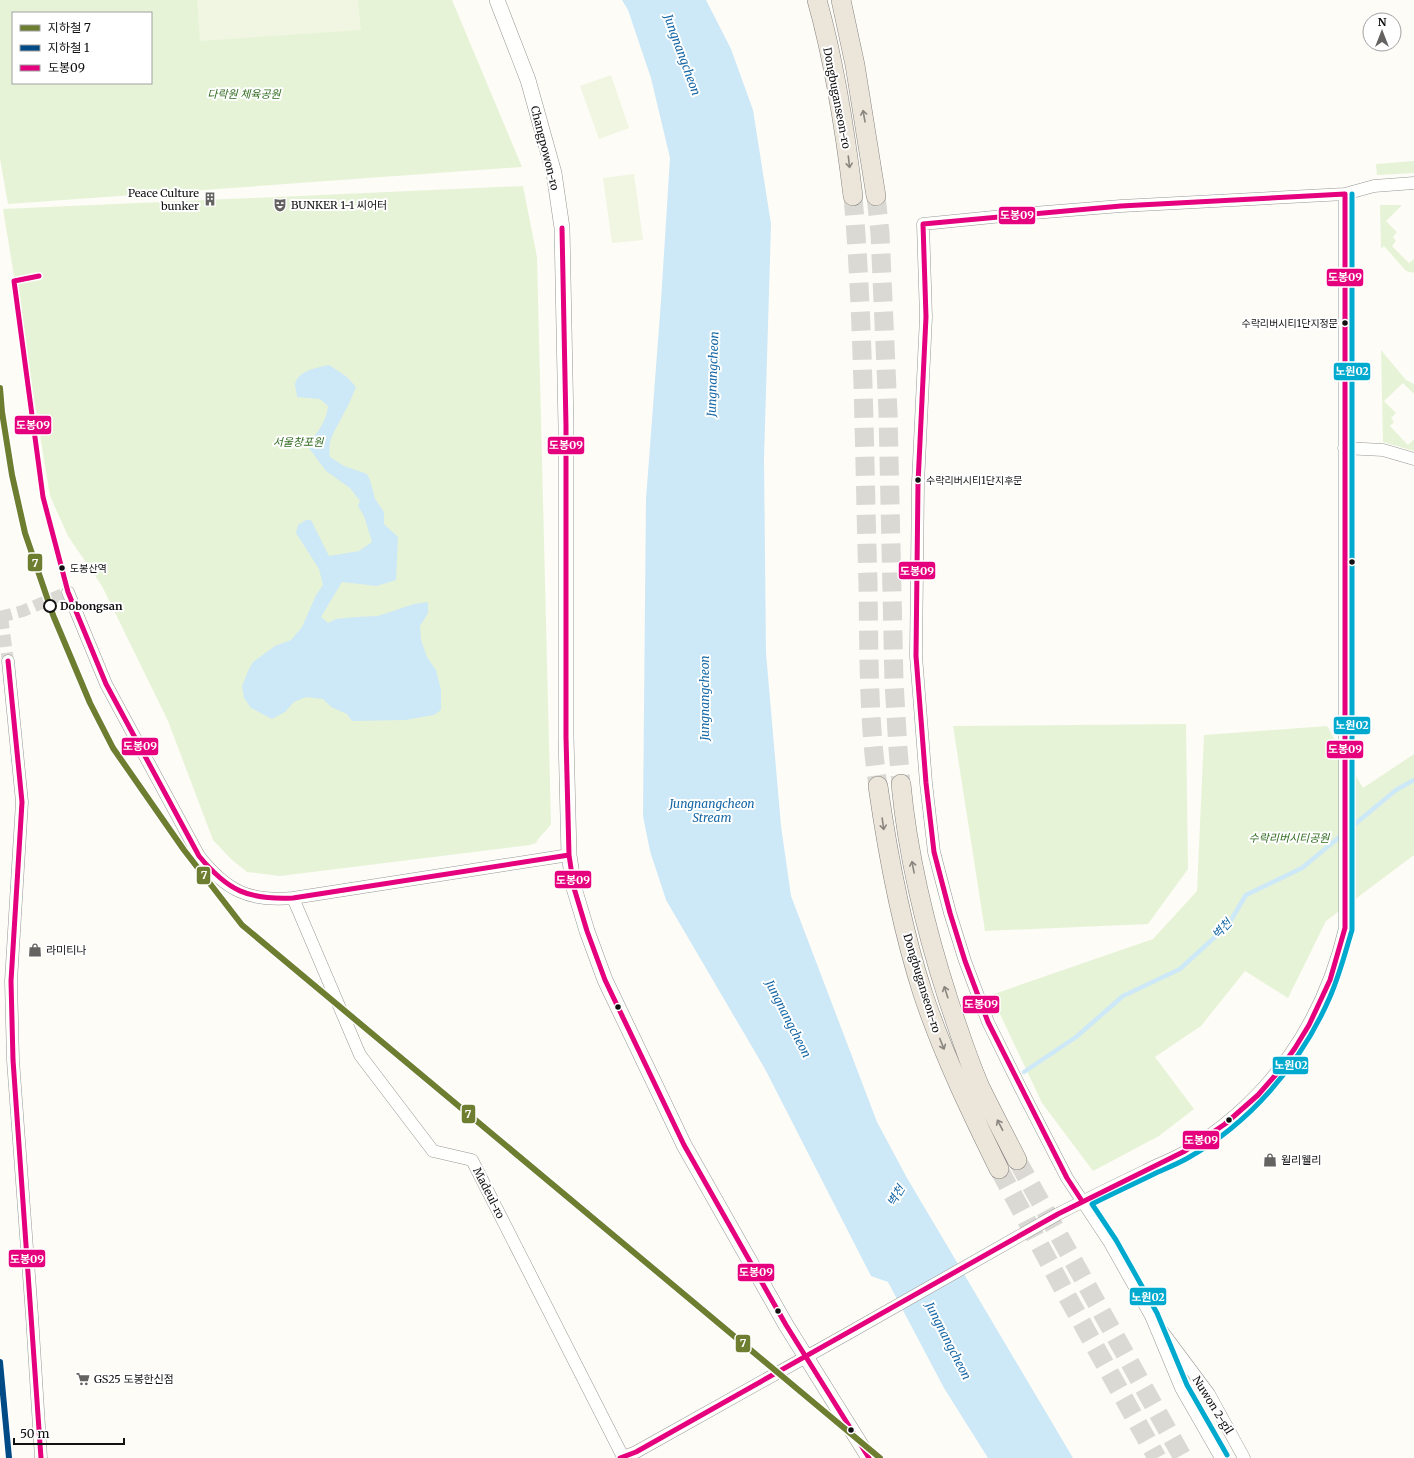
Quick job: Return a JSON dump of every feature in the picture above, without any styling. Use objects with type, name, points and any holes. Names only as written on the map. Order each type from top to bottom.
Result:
[{"type":"highway","name":"Dongbuganseon-ro","points":[[817,0],[835,79],[846,142],[853,196]]},
{"type":"highway","name":"Dongbuganseon-ro","points":[[841,0],[856,72],[876,196]]},
{"type":"highway","name":"Dongbuganseon-ro","points":[[902,784],[913,865],[926,926],[940,974],[960,1036],[980,1087],[1017,1160]]},
{"type":"highway","name":"Dongbuganseon-ro","points":[[878,786],[885,837],[897,895],[910,952],[923,994],[959,1087],[999,1169]]},
{"type":"street","name":"Changpowon-ro","points":[[497,0],[528,80],[554,173],[562,228],[566,426],[566,737],[569,855]]},
{"type":"street","points":[[623,1458],[637,1455],[1058,1214],[1185,1151],[1225,1124],[1258,1095],[1279,1071],[1295,1048],[1309,1025],[1330,980],[1345,928],[1345,194],[1374,186],[1414,183]]},
{"type":"street","name":"Nuwon 2-gil","points":[[1220,1458],[1181,1388],[1151,1316],[1110,1243],[1065,1174],[988,1022],[965,961],[934,852],[926,783],[916,656],[918,483],[926,317],[923,224],[1120,206],[1345,194]]},
{"type":"street","points":[[1344,448],[1383,450],[1414,458]]},
{"type":"street","points":[[68,592],[106,684],[199,856],[207,867],[231,888],[251,897],[274,900],[569,855],[574,888],[587,931],[605,980],[684,1145],[806,1357],[869,1458]]},
{"type":"street","points":[[8,661],[22,802],[11,981],[13,1060],[41,1458]]},
{"type":"street","name":"Madeul-ro","points":[[293,898],[360,1055],[433,1151],[472,1160],[623,1458]]},
{"type":"street","name":"Nuwon 2-gil","points":[[1151,1316],[1209,1394],[1244,1458]]},
{"type":"green space","name":"다락원 체육공원","points":[[0,0],[452,0],[522,167],[8,204],[0,159]]},
{"type":"green space","points":[[197,0],[358,0],[361,30],[200,41]]},
{"type":"green space","points":[[611,75],[629,128],[599,139],[580,86]]},
{"type":"green space","points":[[1414,161],[1414,173],[1377,175],[1376,164]]},
{"type":"green space","points":[[634,174],[643,240],[612,243],[603,178]]},
{"type":"green space","name":"서울창포원","points":[[523,186],[537,257],[551,824],[536,843],[530,845],[280,876],[247,872],[231,859],[213,840],[168,721],[102,586],[68,536],[50,496],[3,209]]},
{"type":"green space","points":[[1380,205],[1402,205],[1386,221],[1397,232],[1393,237],[1396,241],[1392,246],[1409,263],[1414,259],[1414,273],[1406,271],[1384,246],[1381,249]]},
{"type":"green space","points":[[1381,350],[1406,380],[1414,384],[1414,394],[1403,383],[1384,401],[1396,413],[1391,418],[1394,422],[1390,426],[1408,445],[1414,439],[1414,451],[1383,442]]},
{"type":"green space","points":[[1186,724],[1188,869],[1148,924],[985,931],[953,726]]},
{"type":"green space","name":"수락리버시티공원","points":[[1327,726],[1363,788],[1414,754],[1414,855],[1326,921],[1288,998],[1245,971],[1201,1026],[1155,1057],[1194,1109],[1159,1136],[1093,1171],[1042,1103],[991,995],[1153,939],[1197,891],[1204,735]]},
{"type":"water","name":"Jungnangcheon Stream","points":[[622,0],[706,0],[731,49],[753,110],[771,224],[764,459],[766,653],[781,826],[791,896],[877,1122],[907,1178],[1073,1458],[988,1458],[944,1388],[888,1282],[871,1276],[765,1069],[666,900],[650,851],[643,816],[646,499],[670,158],[651,78],[628,10]]},
{"type":"water","points":[[329,365],[347,377],[356,387],[331,439],[329,450],[330,457],[344,466],[367,474],[375,499],[384,512],[384,524],[398,537],[396,580],[377,586],[342,582],[321,617],[328,623],[336,619],[378,616],[414,604],[428,602],[428,613],[420,626],[421,640],[427,657],[436,670],[441,690],[441,710],[434,715],[405,720],[352,721],[347,714],[331,707],[323,699],[306,697],[294,702],[285,712],[272,719],[251,708],[244,698],[242,686],[253,662],[275,646],[291,640],[302,627],[316,595],[323,585],[319,569],[296,533],[298,525],[306,520],[311,520],[329,556],[359,551],[372,542],[364,516],[358,506],[360,501],[350,488],[326,471],[309,448],[311,442],[323,424],[328,406],[320,399],[297,397],[295,384],[300,376],[309,370]]},
{"type":"waterway","name":"벽천","points":[[1024,1072],[1076,1037],[1123,996],[1180,969],[1228,925],[1246,895],[1302,868],[1396,790],[1414,780]]},
{"type":"tunnel","points":[[853,196],[862,341],[872,735],[878,786]]},
{"type":"tunnel","points":[[876,196],[880,233],[888,413],[894,682],[901,784]]},
{"type":"tunnel","points":[[0,617],[23,611],[68,592]]},
{"type":"tunnel","points":[[2,617],[8,661]]},
{"type":"tunnel","points":[[1017,1160],[1183,1458]]},
{"type":"tunnel","points":[[999,1169],[1067,1296],[1157,1458]]},
{"type":"metro line","name":"7","points":[[0,388],[2,412],[12,475],[25,533],[53,615],[90,703],[113,748],[184,850],[242,925],[880,1458]]},
{"type":"metro line","name":"1","points":[[0,1362],[9,1458]]},
{"type":"transit line","name":"도봉09","points":[[620,1458],[636,1452],[1058,1214],[1185,1151],[1225,1124],[1258,1095],[1279,1071],[1309,1025],[1330,980],[1345,928],[1345,194],[1121,206],[923,224],[926,317],[918,483],[916,656],[926,783],[934,852],[950,913],[965,961],[988,1022],[1067,1178],[1082,1201]]},
{"type":"transit line","name":"노원02","points":[[1227,1455],[1187,1385],[1157,1313],[1116,1240],[1092,1204],[1183,1161],[1209,1145],[1231,1129],[1270,1091],[1288,1069],[1317,1023],[1336,982],[1352,930],[1352,194]]},
{"type":"transit line","name":"도봉09","points":[[562,228],[566,426],[566,737],[569,855],[574,888],[587,931],[605,980],[684,1145],[786,1325],[869,1458]]},
{"type":"transit line","name":"도봉09","points":[[39,276],[14,281],[43,497],[68,592],[106,684],[199,856],[220,878],[240,891],[263,897],[293,898],[569,855]]},
{"type":"transit line","name":"도봉09","points":[[8,661],[22,802],[11,981],[13,1060],[41,1458]]},
{"type":"place","name":"Peace Culture bunker","points":[[210,199]]},
{"type":"place","name":"BUNKER 1-1 씨어터","points":[[280,205]]},
{"type":"place","name":"수락리버시티1단지정문","points":[[1345,323]]},
{"type":"place","name":"수락리버시티1단지후문","points":[[918,480]]},
{"type":"place","name":"도봉산역","points":[[62,568]]},
{"type":"place","name":"Dobongsan","points":[[50,606]]},
{"type":"place","name":"라미티나","points":[[35,950]]},
{"type":"place","name":"윌리웰리","points":[[1270,1160]]},
{"type":"place","name":"GS25 도봉한신점","points":[[83,1379]]},
{"type":"water label","name":"Jungnangcheon","points":[[682,55]]},
{"type":"water label","name":"Jungnangcheon","points":[[713,374]]},
{"type":"water label","name":"Jungnangcheon","points":[[705,698]]},
{"type":"water label","name":"Jungnangcheon","points":[[788,1019]]},
{"type":"water label","name":"Jungnangcheon","points":[[948,1341]]}]
